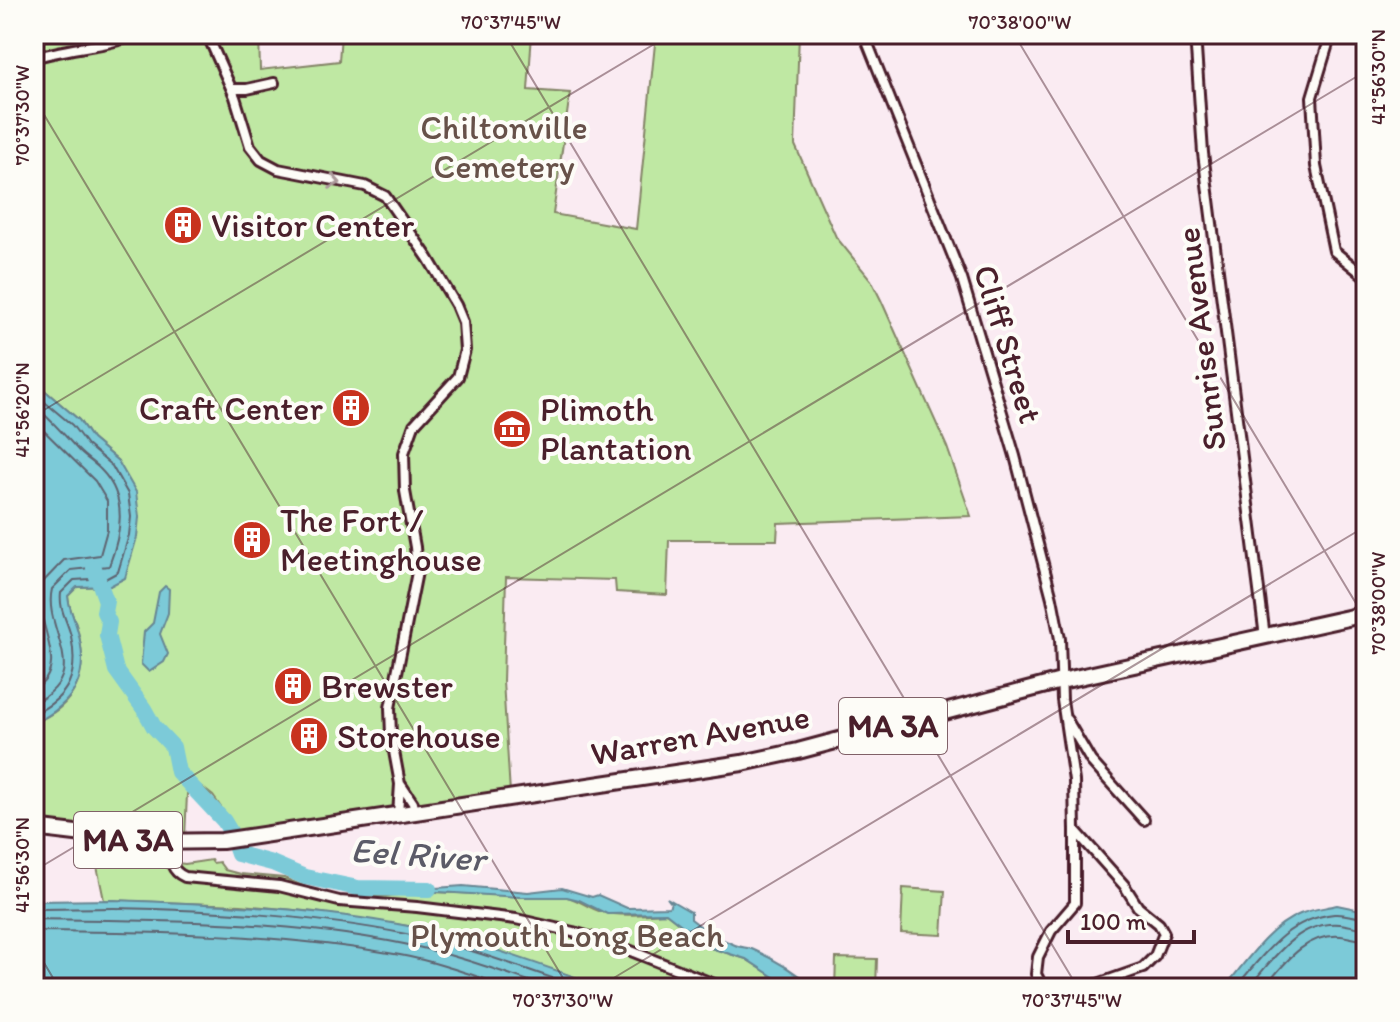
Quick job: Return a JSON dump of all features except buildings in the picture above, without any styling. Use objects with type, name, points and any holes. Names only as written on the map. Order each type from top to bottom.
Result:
[{"type":"main road","name":"Warren Avenue","points":[[34,828],[171,843],[222,841],[773,757],[1061,681],[1366,614]]},
{"type":"street","points":[[34,58],[97,39],[118,42],[137,34]]},
{"type":"street","points":[[207,34],[232,89],[252,150],[261,160],[278,169],[365,186],[379,192],[410,231],[456,305],[463,322],[465,350],[458,377],[414,425],[404,453],[405,491],[417,572],[390,708],[391,735],[400,784],[399,816]]},
{"type":"street","name":"Cliff Street","points":[[864,34],[968,297],[1010,437],[1060,639],[1061,681],[1074,781],[1075,903],[1051,931],[1038,957],[1036,974],[1043,988]]},
{"type":"street","name":"Sunrise Avenue","points":[[1195,34],[1203,153],[1265,637]]},
{"type":"street","points":[[1331,34],[1312,97],[1316,166],[1334,251],[1366,277]]},
{"type":"street","points":[[232,89],[274,83]]},
{"type":"street","points":[[1065,716],[1091,761],[1144,820]]},
{"type":"street","points":[[400,784],[413,803],[415,813]]},
{"type":"street","points":[[1075,830],[1124,885],[1138,907],[1159,924],[1164,933],[1155,956],[1147,964],[1126,975],[1086,988]]},
{"type":"street","points":[[171,843],[171,865],[176,873],[185,877],[279,886],[339,901],[516,919],[616,945],[724,988]]},
{"type":"green space","name":"Plimoth Plantation","points":[[74,34],[259,34],[260,70],[339,61],[341,34],[532,34],[528,90],[570,93],[553,214],[636,229],[656,34],[799,34],[795,145],[836,237],[871,280],[881,300],[947,447],[971,516],[778,523],[777,540],[669,540],[667,595],[616,592],[615,580],[506,577],[503,681],[510,793],[239,833],[213,796],[194,781],[187,794],[185,838],[34,823],[34,722],[60,708],[76,687],[80,675],[81,647],[68,596],[77,587],[110,586],[118,461],[92,439],[79,420],[34,384],[34,44]]},
{"type":"green space","name":"Plymouth Long Beach","points":[[94,852],[185,864],[211,860],[213,863],[219,862],[225,870],[284,878],[313,890],[354,899],[431,892],[567,897],[610,914],[666,913],[711,948],[746,959],[791,988],[607,988],[460,939],[408,926],[241,905],[104,900]]},
{"type":"green space","points":[[903,888],[945,891],[942,935],[901,933]]},
{"type":"green space","points":[[836,958],[877,959],[876,988],[835,988]]},
{"type":"water","points":[[34,384],[79,420],[92,439],[118,461],[136,492],[139,517],[137,537],[125,578],[110,586],[77,587],[68,596],[81,648],[80,675],[76,686],[60,707],[35,723]]},
{"type":"water","points":[[165,586],[169,589],[168,613],[160,634],[168,654],[164,662],[149,672],[141,664],[144,632],[153,623],[159,592]]},
{"type":"water","points":[[463,886],[528,892],[562,888],[592,897],[598,895],[627,908],[669,907],[671,903],[667,898],[691,912],[691,919],[707,930],[729,943],[770,958],[814,988],[789,987],[746,959],[711,948],[666,913],[607,914],[567,897],[407,890]]},
{"type":"water","points":[[115,900],[299,910],[408,926],[483,946],[607,988],[34,988],[34,901]]},
{"type":"water","points":[[1337,905],[1366,911],[1366,988],[1224,988],[1278,927],[1300,914]]},
{"type":"waterway","name":"Eel River","points":[[94,568],[106,601],[107,635],[116,670],[154,727],[173,747],[178,772],[224,821],[238,854],[272,863],[305,877],[358,888],[429,889]]},
{"type":"place","name":"Visitor Center","points":[[183,225]]},
{"type":"place","name":"Craft Center","points":[[351,408]]},
{"type":"place","name":"Plimoth Plantation","points":[[512,429]]},
{"type":"place","name":"The Fort / Meetinghouse","points":[[252,540]]},
{"type":"place","name":"Brewster","points":[[293,686]]},
{"type":"place","name":"Storehouse","points":[[309,736]]},
{"type":"park label","name":"Chiltonville Cemetery","points":[[504,146]]}]
